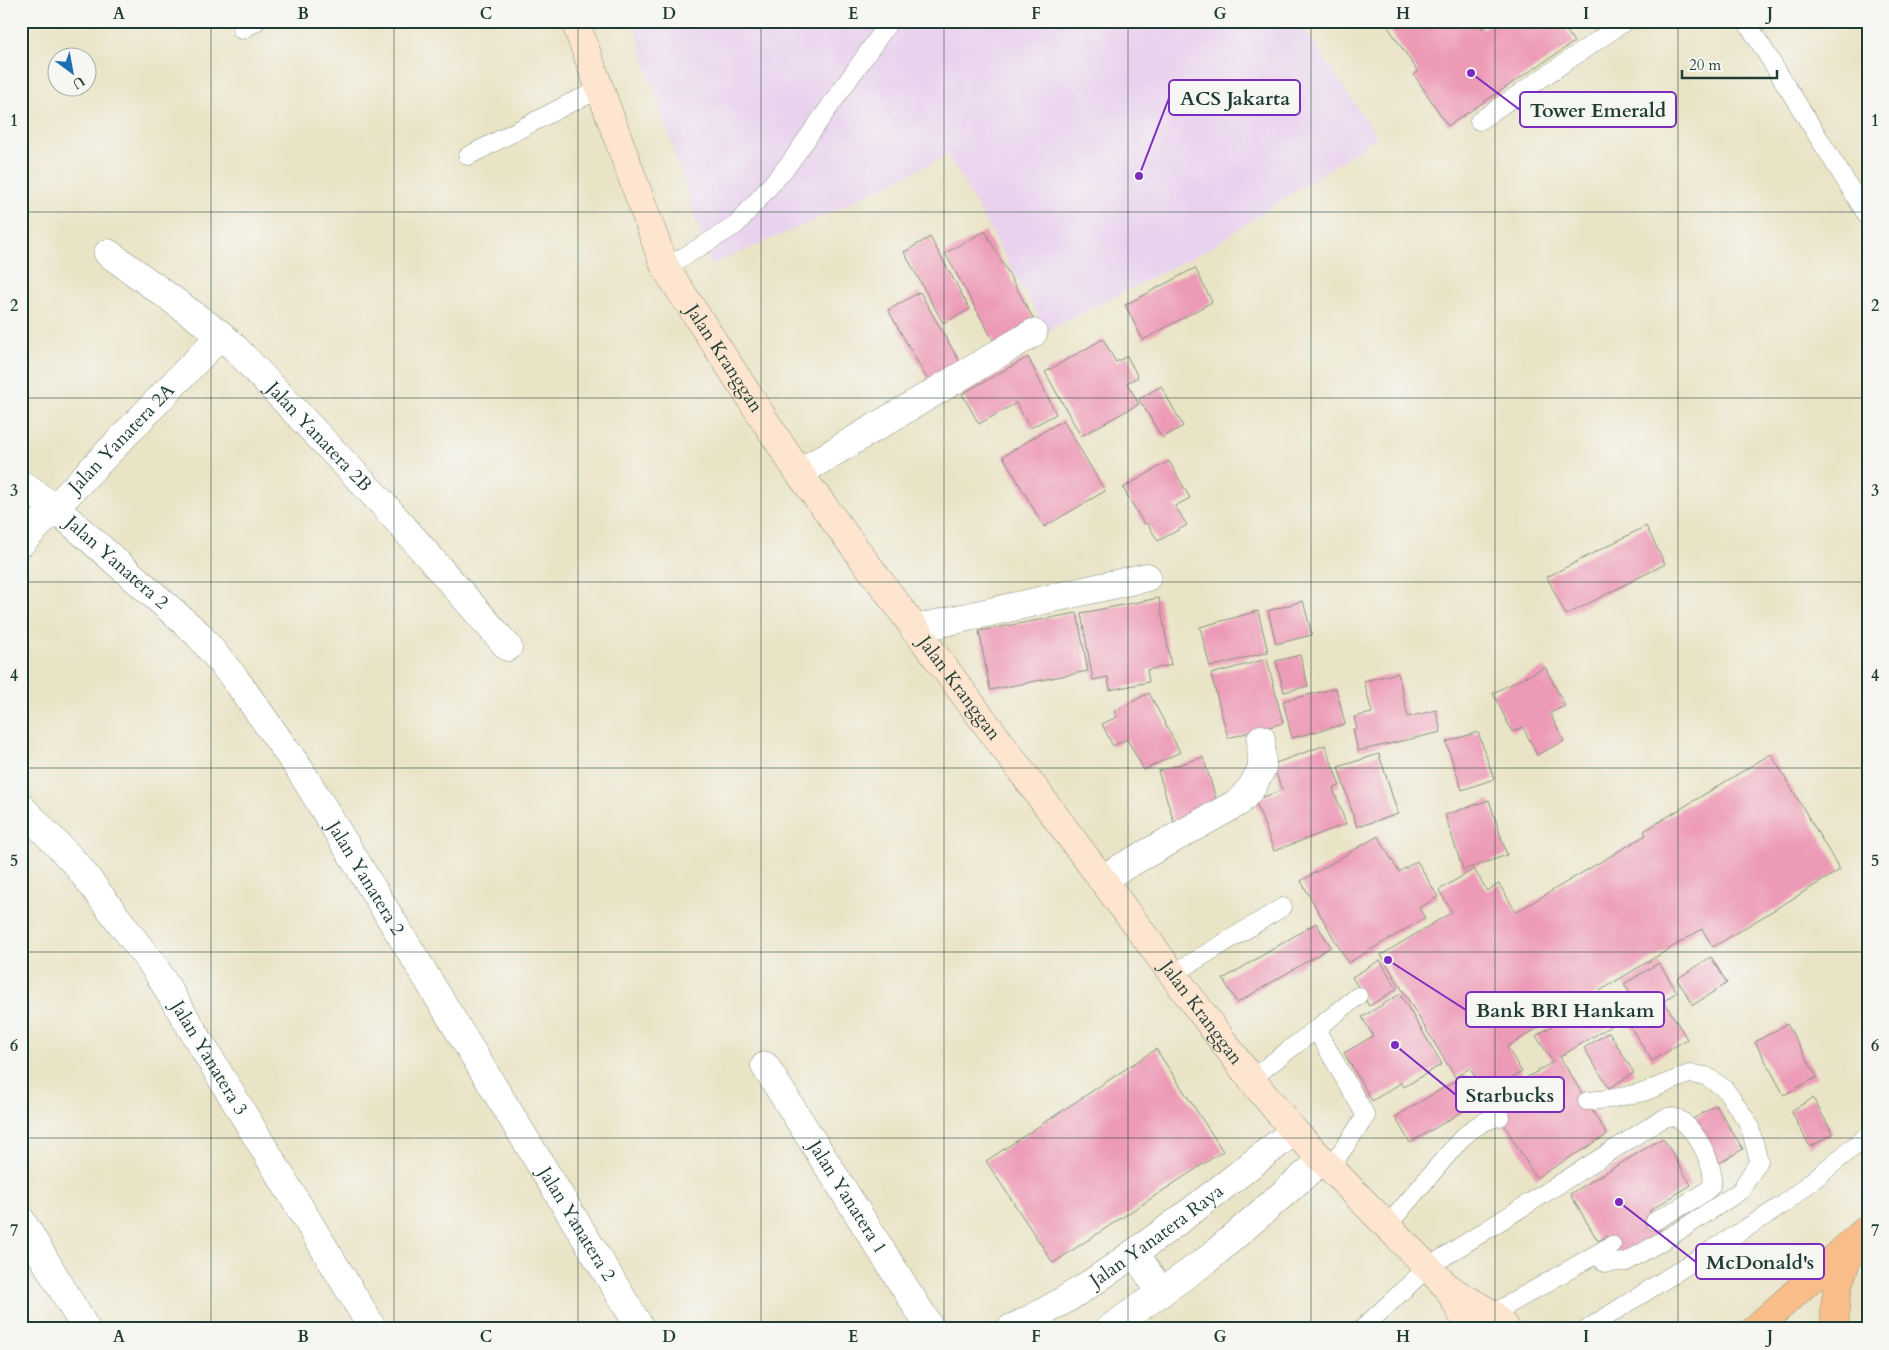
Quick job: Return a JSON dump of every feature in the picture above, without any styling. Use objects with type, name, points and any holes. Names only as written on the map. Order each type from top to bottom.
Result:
[{"type":"highway","points":[[1755,1329],[1868,1228]]},
{"type":"highway","points":[[1836,1329],[1835,1303],[1845,1262],[1868,1228]]},
{"type":"main road","name":"Jalan Kranggan","points":[[576,21],[665,267],[799,473],[1173,974],[1252,1079],[1294,1131],[1448,1288],[1491,1324]]},
{"type":"main road","name":"Jalan Kranggan","points":[[1448,1288],[1470,1329]]},
{"type":"street","name":"Jalan Yanatera 2B","points":[[108,253],[221,335],[235,348],[383,504],[508,647]]},
{"type":"street","points":[[799,473],[1033,333]]},
{"type":"street","name":"Jalan Yanatera 2A","points":[[21,543],[221,335]]},
{"type":"street","name":"Jalan Yanatera 2","points":[[21,484],[55,508],[198,634],[236,680],[300,770],[641,1329]]},
{"type":"street","points":[[914,629],[1147,577]]},
{"type":"street","points":[[1101,878],[1239,802],[1252,787],[1262,768],[1262,739]]},
{"type":"street","name":"Jalan Yanatera 3","points":[[21,807],[77,865],[155,968],[372,1329]]},
{"type":"street","name":"Jalan Yanatera 1","points":[[765,1066],[931,1329]]},
{"type":"street","name":"Jalan Yanatera Raya","points":[[1010,1329],[1035,1318],[1080,1291],[1135,1253],[1173,1226],[1294,1131]]},
{"type":"street","points":[[1109,1329],[1207,1260],[1326,1164]]},
{"type":"street","points":[[21,1220],[86,1329]]},
{"type":"street","points":[[1135,1253],[1161,1293]]},
{"type":"lane","points":[[665,267],[736,225],[789,164],[890,21]]},
{"type":"lane","points":[[1479,121],[1605,27],[1626,21]]},
{"type":"lane","points":[[1746,21],[1868,217]]},
{"type":"lane","points":[[468,156],[568,104],[600,90]]},
{"type":"lane","points":[[1173,974],[1284,907]]},
{"type":"lane","points":[[1252,1079],[1358,996]]},
{"type":"lane","points":[[1316,1029],[1366,1116],[1326,1164]]},
{"type":"lane","points":[[1587,1101],[1644,1092],[1689,1074],[1706,1076],[1725,1089],[1749,1124],[1759,1161],[1740,1191],[1684,1228],[1626,1262],[1604,1263],[1596,1254]]},
{"type":"lane","points":[[1387,1226],[1471,1129],[1493,1118],[1500,1117]]},
{"type":"lane","points":[[1362,1329],[1428,1267],[1663,1118],[1672,1117],[1681,1120],[1689,1126],[1712,1167],[1712,1176],[1710,1186],[1702,1194],[1655,1221]]},
{"type":"lane","points":[[1587,1329],[1784,1204],[1868,1135]]},
{"type":"lane","points":[[1491,1324],[1612,1245]]},
{"type":"shaded area","points":[[634,21],[1299,21],[1377,137],[1210,248],[1047,331],[948,155],[811,222],[711,265],[638,39]]},
{"type":"building","points":[[1384,21],[1477,21],[1482,29],[1494,21],[1560,21],[1574,42],[1448,126],[1414,75],[1418,72]]},
{"type":"building","points":[[985,231],[1038,327],[998,349],[945,253]]},
{"type":"building","points":[[930,237],[970,309],[943,323],[904,252]]},
{"type":"building","points":[[1195,268],[1212,302],[1143,340],[1125,305]]},
{"type":"building","points":[[920,292],[962,366],[930,384],[888,310]]},
{"type":"building","points":[[1103,339],[1116,362],[1127,356],[1138,377],[1127,383],[1139,404],[1081,436],[1045,372]]},
{"type":"building","points":[[1028,357],[1056,414],[1030,428],[1016,403],[979,424],[962,394]]},
{"type":"building","points":[[1161,386],[1183,426],[1162,438],[1139,399]]},
{"type":"building","points":[[1063,420],[1105,491],[1044,527],[1003,456]]},
{"type":"building","points":[[1169,461],[1190,498],[1175,506],[1187,525],[1158,541],[1147,523],[1144,524],[1123,488]]},
{"type":"building","points":[[1646,526],[1665,564],[1566,615],[1547,577]]},
{"type":"building","points":[[1159,598],[1171,665],[1147,670],[1149,682],[1110,690],[1108,677],[1093,680],[1081,613]]},
{"type":"building","points":[[1303,601],[1312,635],[1276,644],[1268,611]]},
{"type":"building","points":[[1258,611],[1268,652],[1210,667],[1200,627]]},
{"type":"building","points":[[1077,613],[1088,671],[990,690],[979,631]]},
{"type":"building","points":[[1300,655],[1308,686],[1284,692],[1276,661]]},
{"type":"building","points":[[1267,659],[1283,723],[1228,738],[1211,674]]},
{"type":"building","points":[[1545,667],[1565,706],[1550,713],[1564,741],[1537,755],[1523,727],[1512,732],[1493,693]]},
{"type":"building","points":[[1398,673],[1408,717],[1436,710],[1441,732],[1358,751],[1353,729],[1357,729],[1354,717],[1372,713],[1364,681]]},
{"type":"building","points":[[1336,688],[1345,724],[1292,738],[1283,701]]},
{"type":"building","points":[[1149,693],[1180,752],[1144,770],[1127,739],[1113,746],[1102,724],[1117,717],[1114,711]]},
{"type":"building","points":[[1478,732],[1494,779],[1462,790],[1446,742]]},
{"type":"building","points":[[1325,745],[1340,786],[1333,788],[1346,824],[1274,851],[1255,800],[1282,790],[1273,764]]},
{"type":"building","points":[[1379,754],[1398,814],[1357,827],[1338,767]]},
{"type":"building","points":[[1771,754],[1840,870],[1713,947],[1702,929],[1507,1047],[1522,1072],[1485,1094],[1470,1068],[1455,1077],[1381,955],[1452,912],[1439,890],[1474,869],[1487,891],[1499,884],[1516,912],[1646,835],[1644,831]]},
{"type":"building","points":[[1203,757],[1219,808],[1174,822],[1158,771]]},
{"type":"building","points":[[1489,800],[1507,855],[1463,870],[1445,815]]},
{"type":"building","points":[[1378,836],[1399,872],[1417,861],[1438,897],[1419,908],[1425,918],[1348,963],[1301,881]]},
{"type":"building","points":[[1316,923],[1331,947],[1237,1003],[1223,979]]},
{"type":"building","points":[[1711,957],[1727,983],[1693,1005],[1677,979]]},
{"type":"building","points":[[1380,960],[1397,989],[1369,1006],[1352,977]]},
{"type":"building","points":[[1659,963],[1677,992],[1664,1001],[1687,1039],[1652,1061],[1623,1015],[1638,1005],[1624,984]]},
{"type":"building","points":[[1400,994],[1442,1064],[1404,1087],[1401,1083],[1372,1101],[1344,1053],[1373,1036],[1362,1017]]},
{"type":"building","points":[[1600,996],[1617,1022],[1560,1057],[1607,1135],[1536,1178],[1489,1100],[1553,1062],[1536,1036]]},
{"type":"building","points":[[1787,1024],[1817,1077],[1784,1095],[1755,1042]]},
{"type":"building","points":[[1609,1032],[1634,1073],[1609,1088],[1584,1048]]},
{"type":"building","points":[[1156,1049],[1223,1151],[1053,1263],[986,1161]]},
{"type":"building","points":[[1465,1075],[1480,1101],[1410,1143],[1395,1117]]},
{"type":"building","points":[[1813,1098],[1833,1134],[1810,1147],[1791,1111]]},
{"type":"building","points":[[1716,1105],[1743,1149],[1716,1165],[1690,1121]]},
{"type":"building","points":[[1663,1138],[1691,1185],[1649,1211],[1661,1232],[1620,1257],[1607,1236],[1598,1241],[1570,1194]]},
{"type":"place","name":"Tower Emerald","points":[[1471,73]]},
{"type":"place","name":"ACS Jakarta","points":[[1139,176]]},
{"type":"place","name":"Bank BRI Hankam","points":[[1388,960]]},
{"type":"place","name":"Starbucks","points":[[1395,1045]]},
{"type":"place","name":"McDonald's","points":[[1619,1202]]}]
